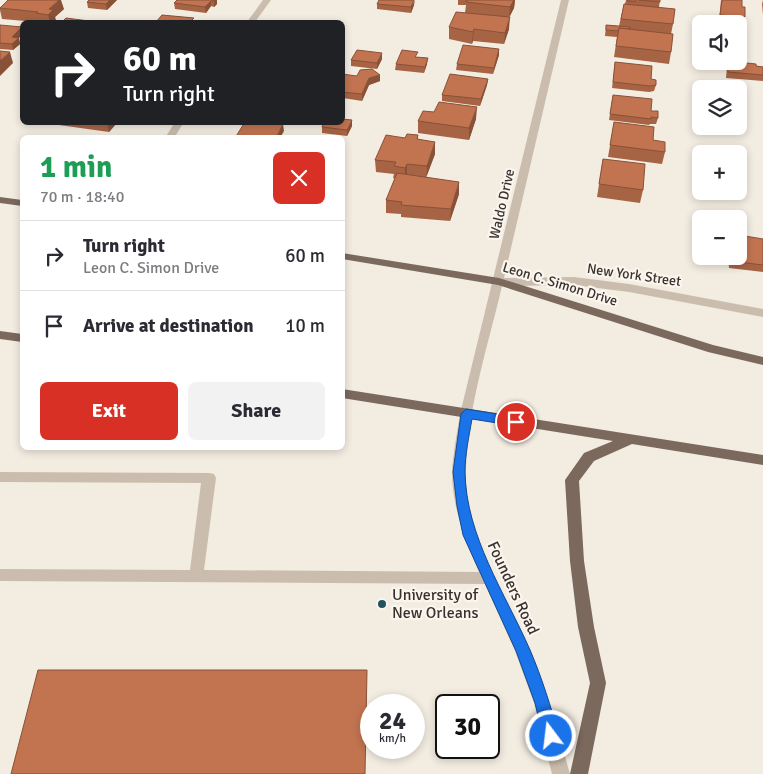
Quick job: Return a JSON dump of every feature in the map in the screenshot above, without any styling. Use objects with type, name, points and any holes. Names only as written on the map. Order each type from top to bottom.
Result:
[{"type":"main road","points":[[0,200],[20,203]]},
{"type":"main road","name":"Leon C. Simon Drive","points":[[345,256],[499,282],[763,362]]},
{"type":"main road","points":[[0,334],[20,338]]},
{"type":"main road","points":[[345,394],[763,460]]},
{"type":"main road","points":[[579,774],[598,683],[586,627],[577,561],[572,480],[589,457],[630,439]]},
{"type":"street","points":[[252,20],[267,0]]},
{"type":"street","name":"Waldo Drive","points":[[466,414],[565,0]]},
{"type":"street","name":"New York Street","points":[[499,282],[574,281],[638,289],[763,313]]},
{"type":"street","name":"Founders Road","points":[[466,414],[459,472],[470,535],[523,651],[542,703],[561,774]]},
{"type":"street","points":[[0,478],[209,478],[196,577]]},
{"type":"street","points":[[0,575],[488,578]]},
{"type":"building","points":[[8,0],[59,0],[49,9],[53,10],[48,15],[36,13],[38,12],[0,8]]},
{"type":"building","points":[[89,0],[110,0],[106,4],[87,2]]},
{"type":"building","points":[[177,0],[215,0],[205,7],[174,3]]},
{"type":"building","points":[[379,0],[414,0],[411,7],[377,4]]},
{"type":"building","points":[[467,0],[514,0],[510,7],[466,2]]},
{"type":"building","points":[[639,0],[660,0],[660,2]]},
{"type":"building","points":[[722,0],[742,0],[742,7],[745,7],[745,15],[720,15]]},
{"type":"building","points":[[624,4],[675,9],[673,24],[621,19]]},
{"type":"building","points":[[456,12],[510,17],[505,33],[474,29],[473,32],[449,27]]},
{"type":"building","points":[[162,15],[194,18],[192,20],[158,20]]},
{"type":"building","points":[[66,18],[81,20],[64,20]]},
{"type":"building","points":[[0,25],[20,27],[12,37],[19,38],[12,44],[0,43]]},
{"type":"building","points":[[606,25],[630,27],[630,29],[606,30]]},
{"type":"building","points":[[619,28],[673,34],[671,52],[616,46]]},
{"type":"building","points":[[463,45],[499,49],[494,68],[457,64]]},
{"type":"building","points":[[357,50],[382,53],[377,63],[351,60]]},
{"type":"building","points":[[402,50],[418,52],[415,57],[428,58],[425,67],[396,64]]},
{"type":"building","points":[[0,51],[10,52],[0,61]]},
{"type":"building","points":[[615,62],[652,66],[651,79],[656,80],[656,85],[613,82]]},
{"type":"building","points":[[747,63],[763,67],[763,75],[728,72],[728,70],[747,70]]},
{"type":"building","points":[[372,69],[380,75],[369,78],[362,94],[345,92],[345,74],[357,76],[360,70]]},
{"type":"building","points":[[450,74],[488,79],[481,99],[442,95]]},
{"type":"building","points":[[613,95],[652,99],[651,111],[658,111],[658,118],[651,117],[651,119],[610,114]]},
{"type":"building","points":[[439,102],[477,107],[469,128],[418,121],[423,111],[434,112]]},
{"type":"building","points":[[345,119],[352,120],[347,130],[322,127],[323,125],[345,125]]},
{"type":"building","points":[[614,122],[654,127],[653,140],[665,142],[665,152],[610,145]]},
{"type":"building","points":[[243,125],[282,125],[278,135],[237,135]]},
{"type":"building","points":[[407,134],[418,135],[417,139],[435,142],[427,166],[407,164],[405,168],[394,166],[396,162],[375,160],[386,135],[405,138]]},
{"type":"building","points":[[603,159],[645,164],[643,190],[599,184]]},
{"type":"building","points":[[397,173],[459,182],[451,209],[401,205],[402,202],[386,200]]},
{"type":"building","points":[[747,236],[763,239],[763,265],[747,263]]},
{"type":"building","points":[[38,670],[367,670],[367,694],[360,694],[360,759],[365,759],[365,774],[11,774]]},
{"type":"place","name":"University of New Orleans","points":[[382,604]]},
{"type":"route","points":[[516,422],[466,414],[459,472],[463,506],[470,535],[523,651],[542,703],[551,736]]}]
